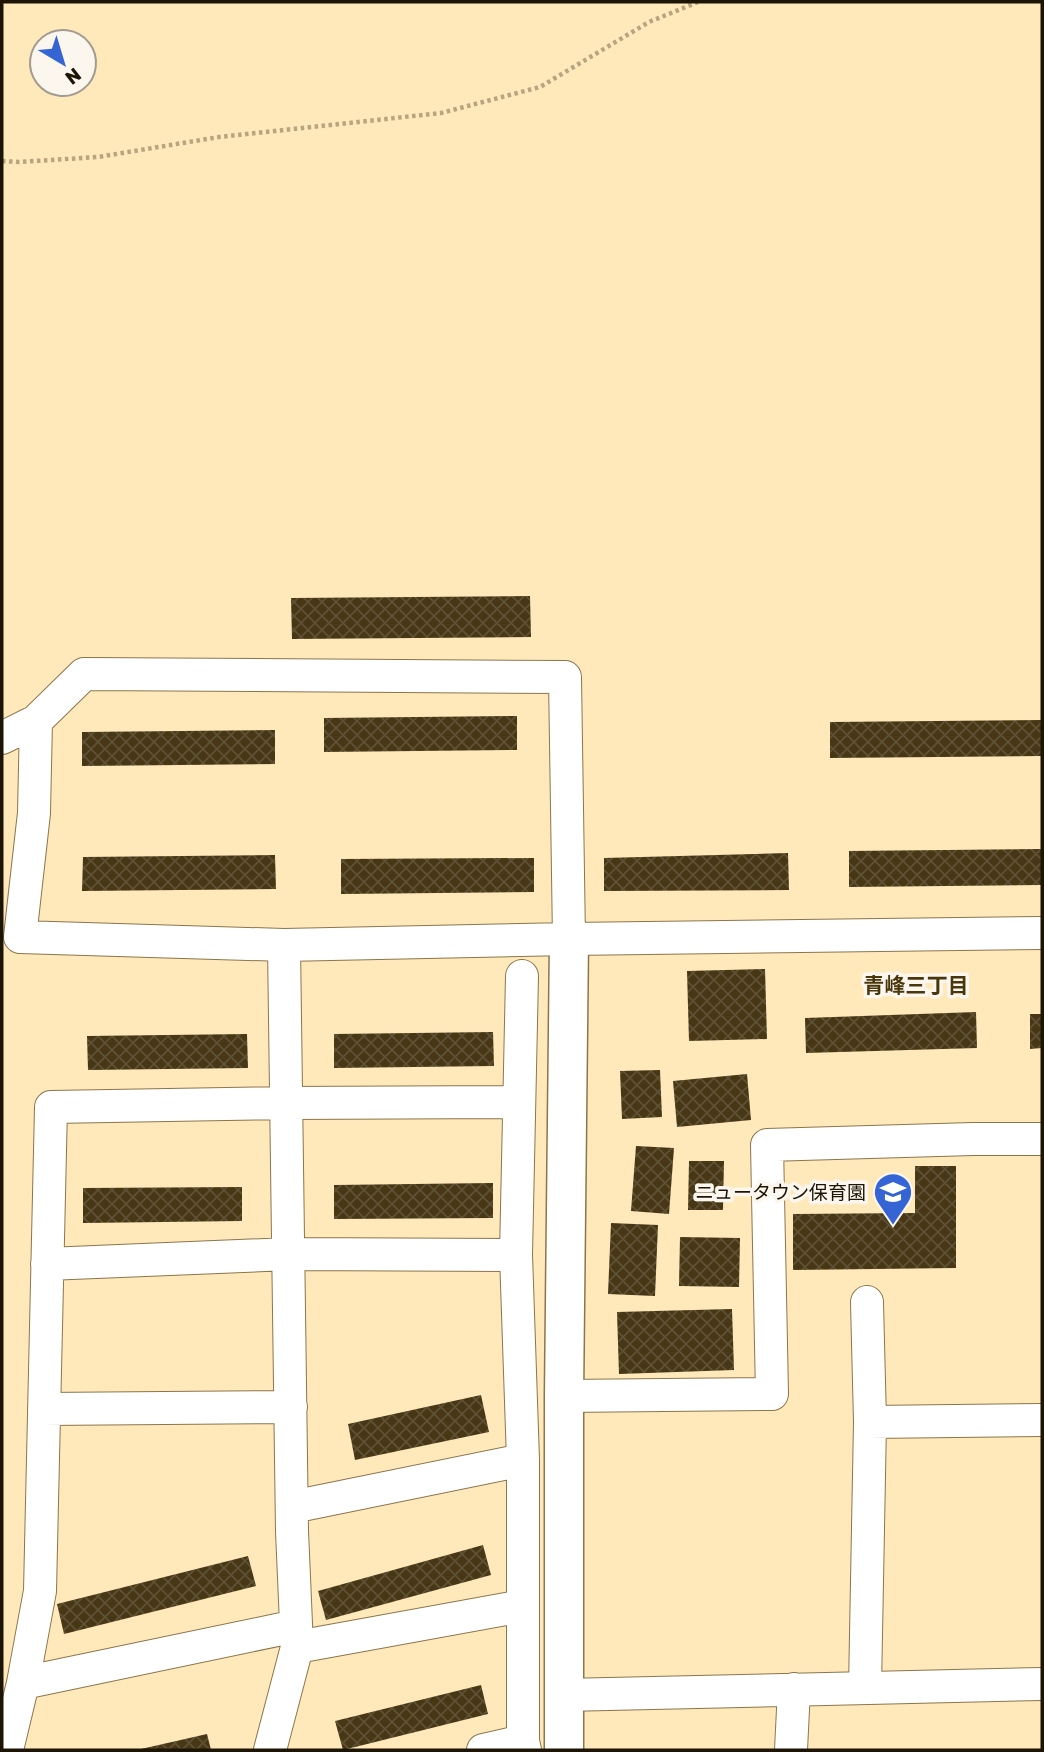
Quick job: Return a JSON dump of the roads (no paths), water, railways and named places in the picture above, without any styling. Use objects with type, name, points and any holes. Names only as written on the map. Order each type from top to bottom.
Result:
[{"type":"street","points":[[2,738],[36,721],[84,674],[565,677],[569,939],[564,1396],[564,1750]]},
{"type":"street","points":[[36,721],[34,813],[20,937],[284,945],[1042,933]]},
{"type":"street","points":[[270,1750],[296,1637],[284,945]]},
{"type":"street","points":[[483,1750],[524,1746],[523,1460],[516,1255],[522,975]]},
{"type":"street","points":[[7,1750],[40,1591],[51,1107],[519,1102]]},
{"type":"street","points":[[564,1396],[772,1394],[767,1145],[1042,1139]]},
{"type":"street","points":[[47,1264],[289,1254],[516,1255]]},
{"type":"street","points":[[864,1688],[870,1422],[867,1302]]},
{"type":"street","points":[[44,1409],[291,1408]]},
{"type":"street","points":[[870,1422],[1042,1420]]},
{"type":"street","points":[[292,1507],[523,1460]]},
{"type":"street","points":[[23,1683],[296,1637],[522,1606]]},
{"type":"street","points":[[564,1695],[1042,1684]]},
{"type":"street","points":[[792,1750],[794,1689]]},
{"type":"place","name":"ニュータウン保育園","points":[[893,1226]]},
{"type":"district","name":"青峰三丁目","points":[[916,986]]}]
